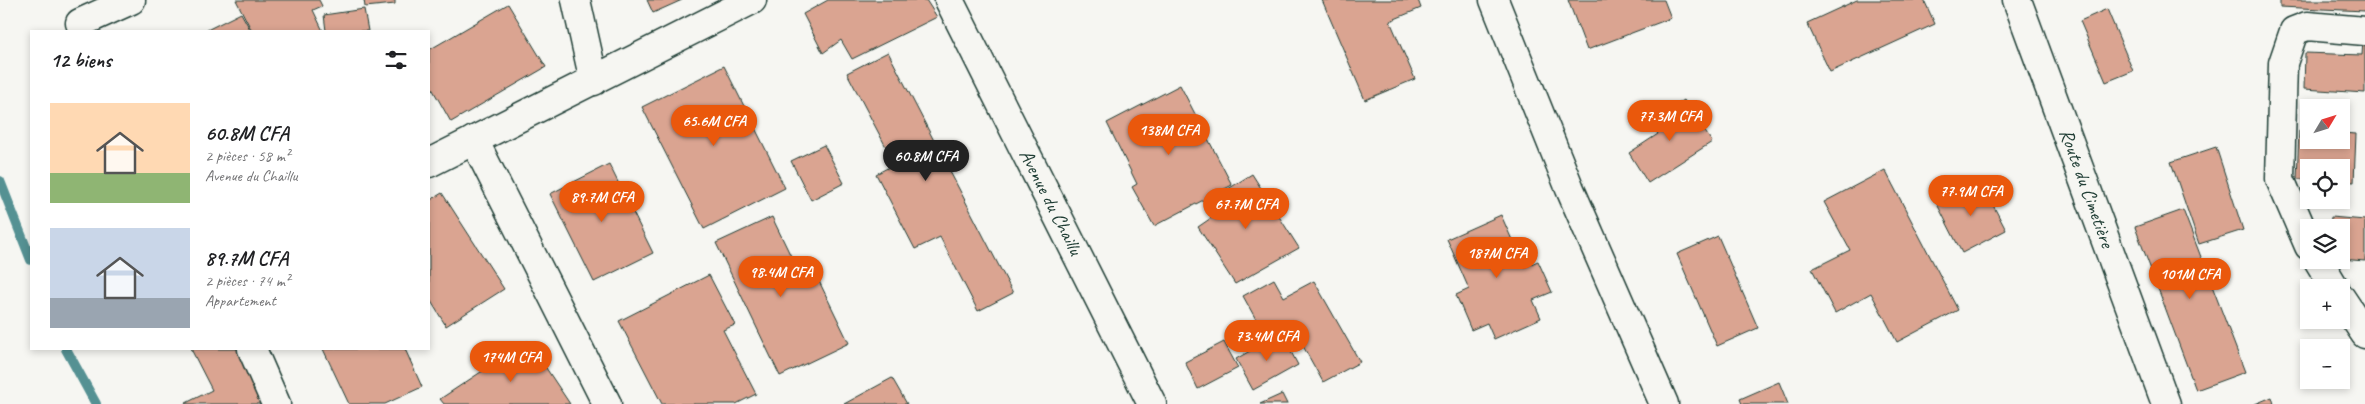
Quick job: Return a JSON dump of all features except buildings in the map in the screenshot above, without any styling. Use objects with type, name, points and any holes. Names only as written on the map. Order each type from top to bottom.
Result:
[{"type":"street","points":[[80,23],[131,0]]},
{"type":"street","points":[[576,0],[594,81]]},
{"type":"street","points":[[430,162],[752,0]]},
{"type":"street","name":"Avenue du Chaillu","points":[[949,0],[1152,404]]},
{"type":"street","points":[[1494,0],[1570,189],[1664,404]]},
{"type":"street","name":"Route du Cimetière","points":[[2017,0],[2166,404]]},
{"type":"street","points":[[2300,225],[2280,179],[2283,63],[2294,31],[2307,26],[2365,32]]},
{"type":"street","points":[[474,140],[607,404]]},
{"type":"street","points":[[2325,269],[2333,279]]},
{"type":"street","points":[[2350,303],[2365,334]]},
{"type":"street","points":[[252,350],[276,404]]},
{"type":"waterway","points":[[0,181],[30,257]]},
{"type":"waterway","points":[[67,350],[96,404]]}]
